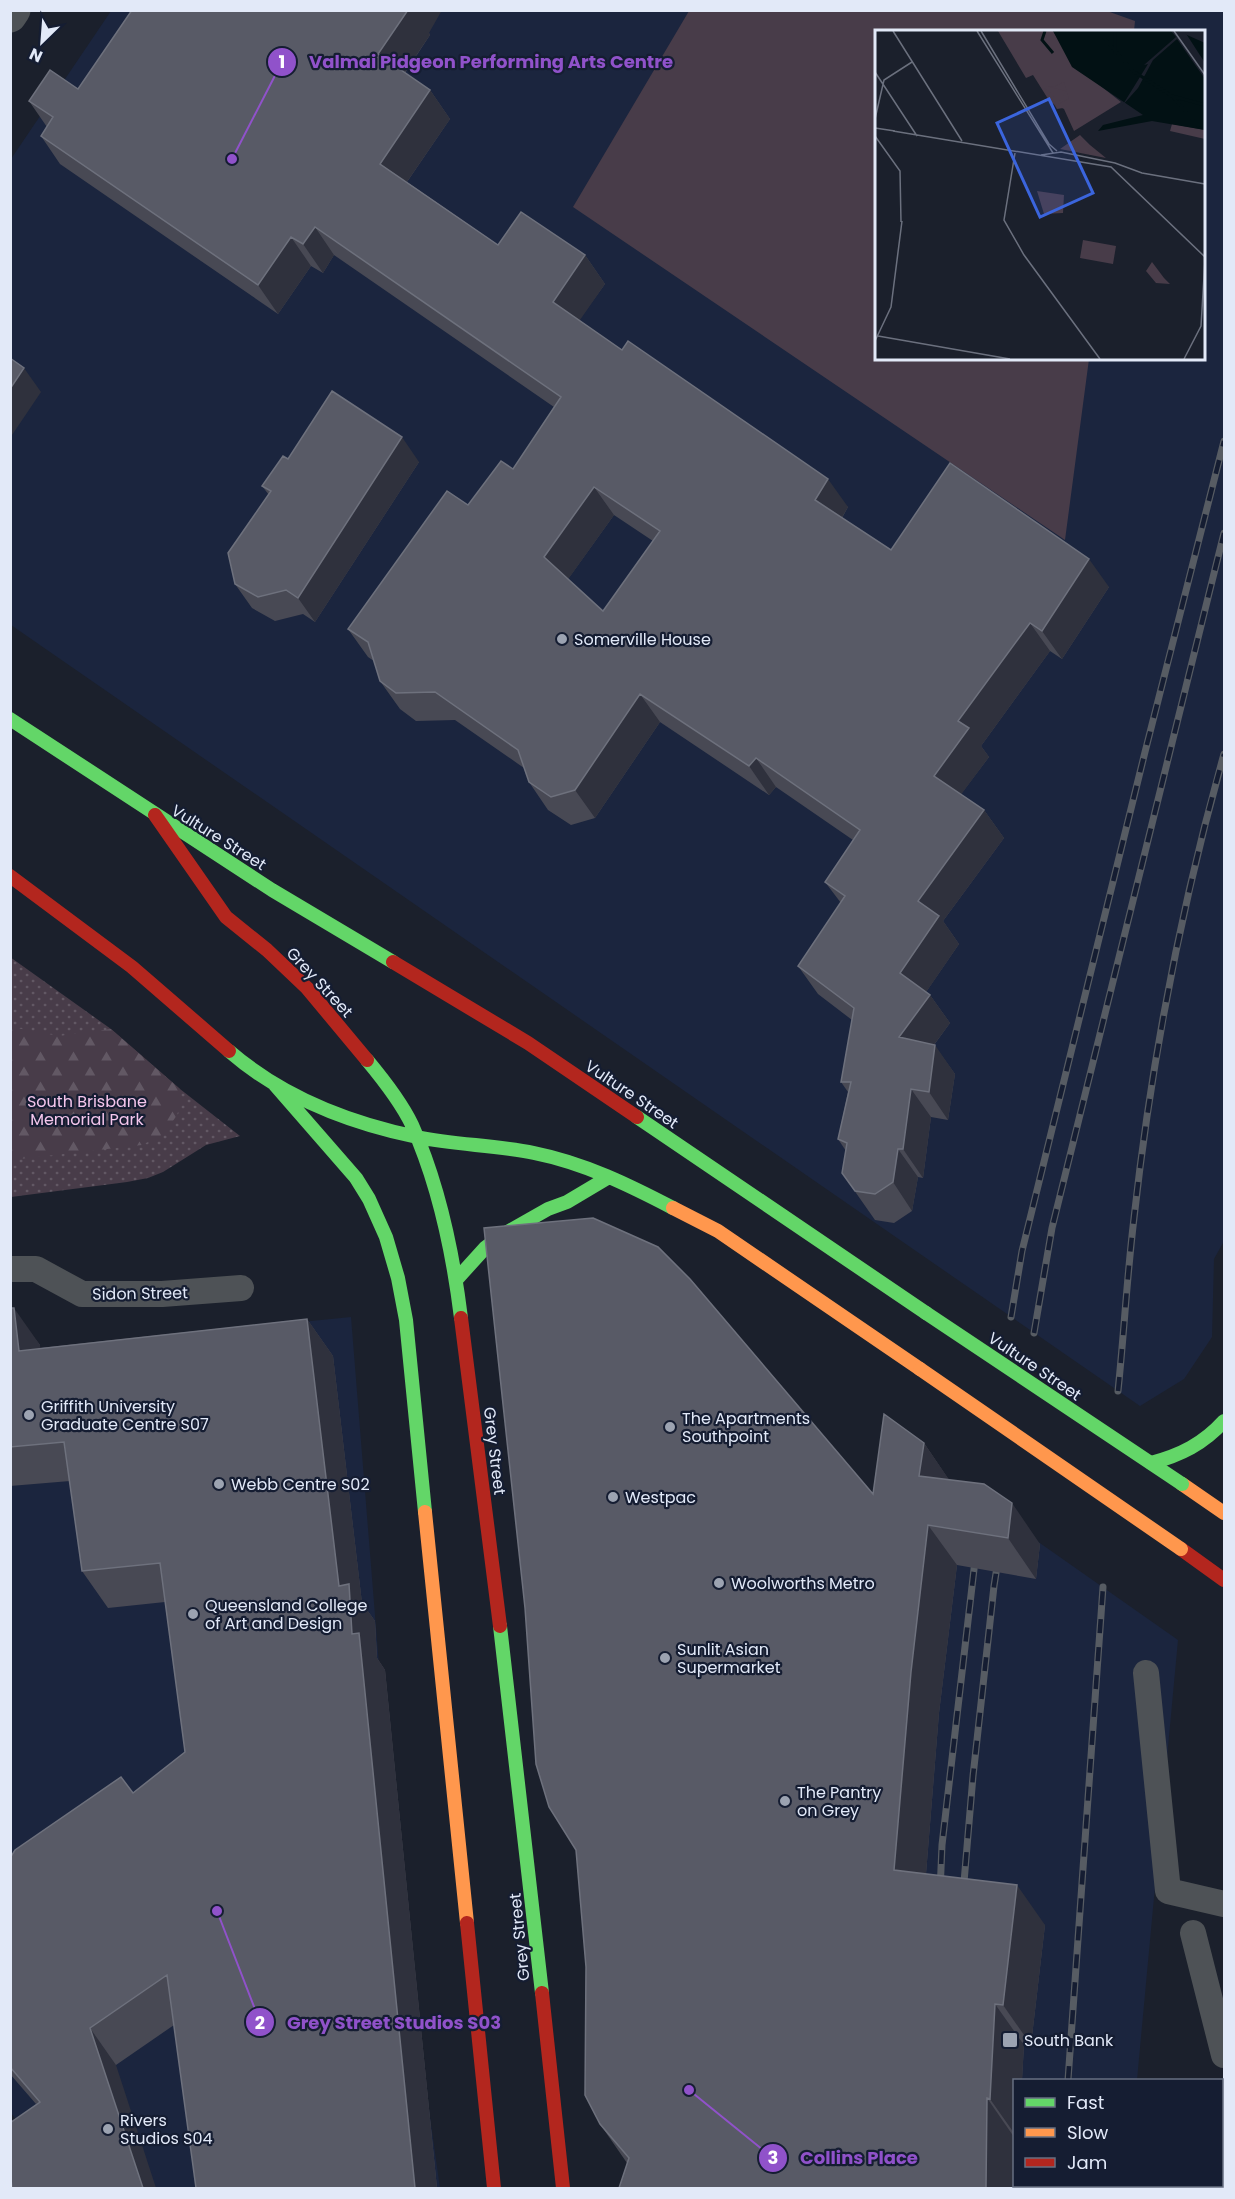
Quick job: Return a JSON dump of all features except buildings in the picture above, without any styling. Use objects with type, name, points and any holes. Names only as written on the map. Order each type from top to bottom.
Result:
[{"type":"main road","name":"Vulture Street","points":[[10,719],[272,890],[528,1043],[1224,1513]]},
{"type":"main road","name":"Grey Street","points":[[154,815],[226,917],[267,950],[307,988],[360,1050],[395,1097],[417,1137],[437,1196],[456,1280],[512,1718],[563,2188]]},
{"type":"main road","points":[[10,876],[132,968],[244,1064],[275,1085],[331,1112],[417,1137],[535,1153],[558,1159],[645,1191],[718,1231],[1224,1580]]},
{"type":"main road","points":[[275,1085],[343,1161],[360,1185],[382,1224],[398,1277],[406,1320],[494,2188]]},
{"type":"main road","points":[[456,1280],[495,1240],[548,1209],[567,1202],[609,1176]]},
{"type":"main road","points":[[1151,1463],[1183,1454],[1212,1435],[1224,1421]]},
{"type":"street","points":[[10,16],[15,10]]},
{"type":"lane","name":"Sidon Street","points":[[10,1269],[36,1269],[82,1294],[162,1294],[241,1288]]},
{"type":"lane","points":[[1146,1673],[1168,1892],[1224,1904]]},
{"type":"lane","points":[[1193,1933],[1224,2055]]},
{"type":"shaded area","name":"Somerville House","points":[[111,11],[1224,11],[1224,1241],[1214,1259],[1212,1337],[1184,1379],[1140,1406],[11,625],[11,159]]},
{"type":"shaded area","name":"Queensland College of Art and Design","points":[[351,1317],[396,1876],[440,2188],[28,2188],[19,2123],[10,2112],[10,1351]]},
{"type":"shaded area","points":[[913,1454],[1178,1640],[1137,2079],[1013,2079],[1013,2187],[1127,2188],[867,2188]]},
{"type":"green space","points":[[689,11],[1107,11],[1135,21],[1134,30],[875,30],[875,360],[1089,360],[1065,540],[573,207]]},
{"type":"green space","name":"South Brisbane Memorial Park","points":[[10,957],[111,1029],[180,1089],[240,1136],[206,1145],[163,1172],[148,1178],[11,1197]]},
{"type":"green space","points":[[11,1027],[59,1036],[111,1029],[180,1089],[181,1103],[177,1115],[164,1134],[142,1145],[11,1160]]},
{"type":"railway","points":[[1011,1317],[1022,1251],[1224,441]]},
{"type":"railway","points":[[1034,1333],[1052,1228],[1224,533]]},
{"type":"railway","points":[[1118,1391],[1129,1261],[1149,1101],[1182,926],[1224,754]]},
{"type":"railway","points":[[940,1892],[942,1845],[976,1552]]},
{"type":"railway","points":[[963,1894],[973,1776],[999,1554]]},
{"type":"railway","points":[[1068,2079],[1103,1587]]},
{"type":"traffic: fast","points":[[10,719],[272,890],[393,962]]},
{"type":"traffic: fast","points":[[229,1051],[249,1067],[293,1094],[341,1116],[417,1137],[520,1150],[553,1157],[606,1176],[673,1208]]},
{"type":"traffic: fast","points":[[367,1060],[403,1109],[422,1148],[444,1220],[461,1318]]},
{"type":"traffic: fast","points":[[275,1085],[356,1178],[369,1199],[386,1237],[398,1278],[406,1320],[425,1512]]},
{"type":"traffic: fast","points":[[637,1117],[926,1313]]},
{"type":"traffic: fast","points":[[456,1280],[485,1248],[504,1234],[548,1209],[567,1202],[609,1177]]},
{"type":"traffic: fast","points":[[926,1313],[1182,1484]]},
{"type":"traffic: fast","points":[[1151,1463],[1191,1448],[1224,1421]]},
{"type":"traffic: fast","points":[[500,1626],[542,1993]]},
{"type":"traffic: slow","points":[[673,1208],[718,1231],[920,1369]]},
{"type":"traffic: slow","points":[[920,1369],[1181,1549]]},
{"type":"traffic: slow","points":[[1182,1484],[1224,1513]]},
{"type":"traffic: slow","points":[[425,1512],[467,1923]]},
{"type":"traffic: jam","points":[[155,815],[226,917],[267,950],[307,988],[367,1060]]},
{"type":"traffic: jam","points":[[10,876],[132,967],[229,1051]]},
{"type":"traffic: jam","points":[[393,962],[528,1043],[637,1117]]},
{"type":"traffic: jam","points":[[461,1318],[500,1626]]},
{"type":"traffic: jam","points":[[1181,1549],[1224,1580]]},
{"type":"traffic: jam","points":[[467,1923],[494,2188]]},
{"type":"traffic: jam","points":[[542,1993],[563,2188]]},
{"type":"place","name":"Valmai Pidgeon Performing Arts Centre","points":[[232,159]]},
{"type":"place","name":"Somerville House","points":[[562,639]]},
{"type":"place","name":"Griffith University Graduate Centre S07","points":[[29,1415]]},
{"type":"place","name":"The Apartments Southpoint","points":[[670,1427]]},
{"type":"place","name":"Webb Centre S02","points":[[219,1484]]},
{"type":"place","name":"Westpac","points":[[613,1497]]},
{"type":"place","name":"Woolworths Metro","points":[[719,1583]]},
{"type":"place","name":"Queensland College of Art and Design","points":[[193,1614]]},
{"type":"place","name":"Sunlit Asian Supermarket","points":[[665,1658]]},
{"type":"place","name":"The Pantry on Grey","points":[[785,1801]]},
{"type":"place","name":"Grey Street Studios S03","points":[[217,1911]]},
{"type":"place","name":"South Bank","points":[[1010,2040]]},
{"type":"place","name":"Collins Place","points":[[689,2090]]},
{"type":"place","name":"Rivers Studios S04","points":[[108,2129]]}]
